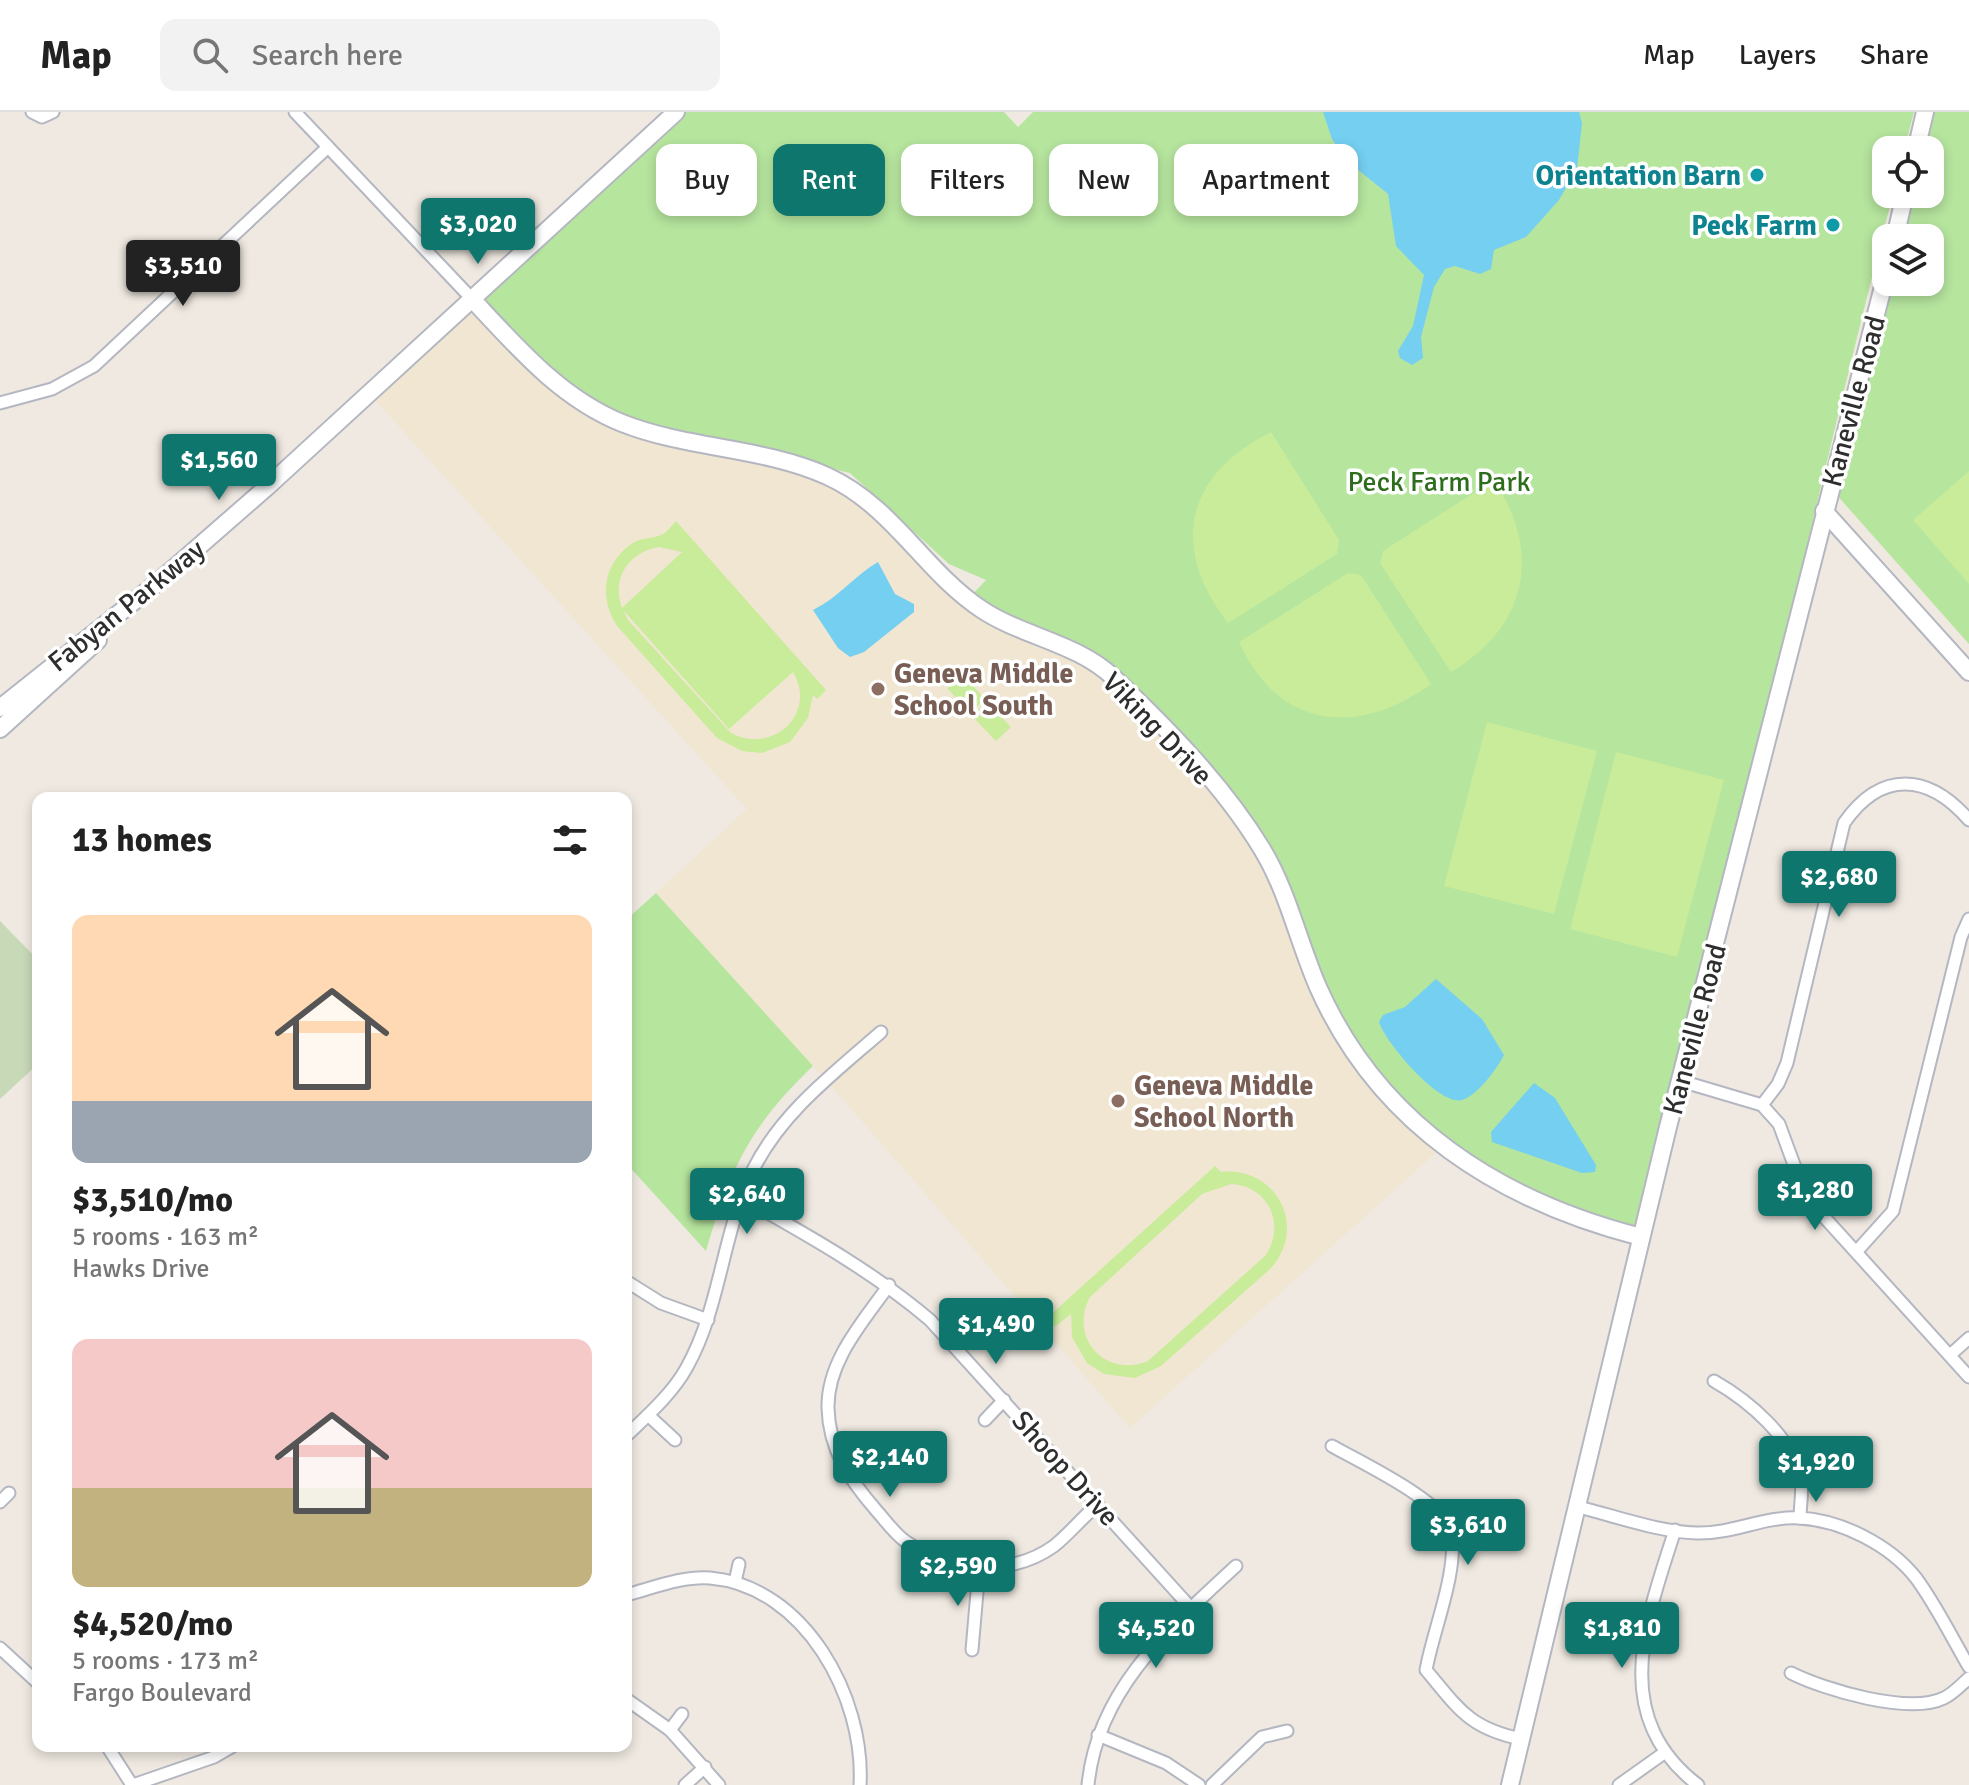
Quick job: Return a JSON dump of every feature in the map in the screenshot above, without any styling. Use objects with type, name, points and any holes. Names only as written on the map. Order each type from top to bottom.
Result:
[{"type":"main road","name":"Fabyan Parkway","points":[[0,708],[157,583],[409,359],[676,112]]},
{"type":"main road","points":[[1919,136],[1925,112]]},
{"type":"main road","name":"Kaneville Road","points":[[1510,1785],[1641,1237],[1880,296]]},
{"type":"main road","name":"Viking Drive","points":[[472,299],[551,380],[600,413],[648,431],[825,476],[883,514],[976,606],[1109,673],[1207,775],[1240,816],[1282,886],[1318,986],[1349,1044],[1396,1102],[1443,1146],[1530,1200],[1583,1222],[1641,1237]]},
{"type":"main road","points":[[1824,511],[1969,672]]},
{"type":"main road","points":[[0,729],[157,583]]},
{"type":"street","points":[[295,112],[472,299]]},
{"type":"street","points":[[0,403],[52,389],[94,366],[328,147]]},
{"type":"street","points":[[1762,1105],[1778,1084],[1787,1063],[1844,823],[1854,808],[1876,790],[1913,784],[1947,797],[1969,820]]},
{"type":"street","points":[[1857,1251],[1893,1211],[1961,937],[1969,919]]},
{"type":"street","points":[[632,1430],[686,1369],[708,1320],[740,1197],[770,1142],[791,1114],[881,1032]]},
{"type":"street","points":[[1681,1081],[1762,1105],[1779,1124],[1806,1197],[1969,1377]]},
{"type":"street","name":"Shoop Drive","points":[[740,1197],[889,1285],[930,1320],[1191,1608]]},
{"type":"street","points":[[632,1285],[661,1303],[708,1320]]},
{"type":"street","points":[[889,1285],[836,1362],[828,1406],[833,1448],[856,1487],[904,1540],[943,1562],[979,1569],[1019,1562],[1052,1547],[1098,1504]]},
{"type":"street","points":[[1950,1355],[1969,1338]]},
{"type":"street","points":[[1714,1381],[1739,1395],[1791,1450],[1801,1480],[1800,1518]]},
{"type":"street","points":[[985,1420],[1004,1400]]},
{"type":"street","points":[[648,1415],[675,1440]]},
{"type":"street","points":[[1332,1446],[1433,1506],[1451,1528],[1451,1559],[1426,1670],[1466,1716],[1488,1732],[1521,1739]]},
{"type":"street","points":[[1578,1507],[1675,1530],[1724,1532],[1761,1521],[1800,1518],[1844,1528],[1879,1545],[1915,1577],[1969,1667]]},
{"type":"street","points":[[1675,1530],[1649,1613],[1640,1667],[1643,1703],[1664,1753],[1698,1785]]},
{"type":"street","points":[[735,1582],[739,1564]]},
{"type":"street","points":[[1088,1785],[1098,1735],[1145,1653],[1236,1566]]},
{"type":"street","points":[[972,1650],[979,1569]]},
{"type":"street","points":[[632,1594],[694,1578],[735,1582],[768,1595],[805,1628],[832,1664],[861,1756],[860,1785]]},
{"type":"street","points":[[0,1648],[32,1677]]},
{"type":"street","points":[[1791,1673],[1817,1686],[1910,1705],[1944,1698],[1969,1678]]},
{"type":"street","points":[[632,1703],[670,1730],[719,1785]]},
{"type":"street","points":[[670,1730],[682,1714]]},
{"type":"street","points":[[1212,1785],[1262,1737],[1287,1731]]},
{"type":"street","points":[[1098,1735],[1166,1763],[1199,1785]]},
{"type":"street","points":[[111,1752],[132,1785],[223,1752]]},
{"type":"street","points":[[1619,1785],[1664,1753]]},
{"type":"street","points":[[685,1785],[705,1767]]},
{"type":"shaded area","points":[[472,307],[794,468],[841,487],[882,517],[967,607],[1100,672],[1136,706],[1236,817],[1438,1151],[1130,1428],[831,1086],[656,893],[747,809],[372,397]]},
{"type":"green space","name":"Peck Farm Park","points":[[678,112],[1004,112],[1018,127],[1033,112],[1914,112],[1908,136],[1872,136],[1872,208],[1890,208],[1886,224],[1872,224],[1872,280],[1641,1237],[1583,1222],[1443,1146],[1349,1044],[1263,851],[1109,673],[968,599],[986,580],[949,564],[850,473],[604,414],[472,299]]},
{"type":"green space","points":[[1931,112],[1969,112],[1969,644],[1835,493],[1884,296],[1944,296],[1944,224],[1902,224],[1906,208],[1944,208],[1944,136],[1925,136]]},
{"type":"green space","points":[[1271,432],[1339,540],[1337,554],[1228,623],[1209,595],[1198,567],[1193,541],[1195,515],[1204,491],[1220,469],[1242,449]]},
{"type":"green space","points":[[1969,471],[1969,584],[1913,520]]},
{"type":"green space","points":[[1494,480],[1509,507],[1518,534],[1522,561],[1519,586],[1511,610],[1497,633],[1477,654],[1451,672],[1380,563],[1383,551]]},
{"type":"green space","points":[[676,521],[826,690],[817,699],[813,695],[808,718],[790,742],[762,753],[742,751],[717,738],[618,627],[612,616],[606,593],[615,560],[633,543],[663,534]],"holes":[[[659,547],[682,552],[622,608],[619,587],[625,568],[639,554]],[[623,610],[729,729],[793,672],[800,702],[795,716],[787,726],[762,739],[731,733],[628,620]]]},
{"type":"green space","points":[[1348,573],[1361,575],[1431,684],[1403,701],[1376,712],[1349,717],[1323,716],[1298,708],[1276,693],[1256,671],[1239,642]]},
{"type":"green space","points":[[962,674],[985,699],[970,713],[947,688]]},
{"type":"green space","points":[[987,702],[1011,727],[996,741],[972,716]]},
{"type":"green space","points":[[1487,722],[1597,751],[1554,914],[1444,886]]},
{"type":"green space","points":[[1616,752],[1724,780],[1677,957],[1570,929]]},
{"type":"green space","points":[[656,893],[813,1066],[773,1109],[745,1150],[724,1196],[706,1251],[632,1170],[632,915]]},
{"type":"green space","points":[[0,921],[32,954],[32,1070],[0,1099]]},
{"type":"green space","points":[[1215,1166],[1221,1172],[1240,1173],[1257,1179],[1271,1189],[1281,1202],[1287,1235],[1281,1253],[1270,1269],[1161,1366],[1135,1378],[1104,1374],[1087,1363],[1072,1337],[1071,1314],[1055,1327],[1047,1318]],"holes":[[[1231,1184],[1255,1191],[1270,1208],[1274,1231],[1266,1255],[1148,1361],[1118,1364],[1095,1351],[1087,1340],[1084,1326],[1084,1312],[1090,1297],[1202,1194]]]},
{"type":"water","points":[[1323,112],[1579,112],[1582,123],[1577,169],[1559,200],[1526,237],[1494,250],[1491,269],[1480,274],[1455,266],[1445,269],[1434,287],[1421,337],[1423,358],[1412,365],[1400,358],[1398,351],[1413,326],[1424,275],[1396,246],[1388,194],[1358,170],[1358,144],[1335,144]]},
{"type":"water","points":[[878,562],[895,594],[914,604],[914,612],[864,652],[850,657],[838,648],[813,610]]},
{"type":"water","points":[[1436,979],[1482,1019],[1504,1055],[1480,1088],[1462,1100],[1440,1093],[1414,1071],[1379,1022],[1383,1015],[1405,1007]]},
{"type":"water","points":[[1534,1083],[1555,1098],[1596,1165],[1595,1172],[1582,1173],[1492,1142],[1491,1132]]},
{"type":"place","name":"Orientation Barn","points":[[1757,175]]},
{"type":"place","name":"Peck Farm","points":[[1833,225]]},
{"type":"place","name":"Geneva Middle School South","points":[[878,689]]},
{"type":"place","name":"Geneva Middle School North","points":[[1118,1101]]}]
